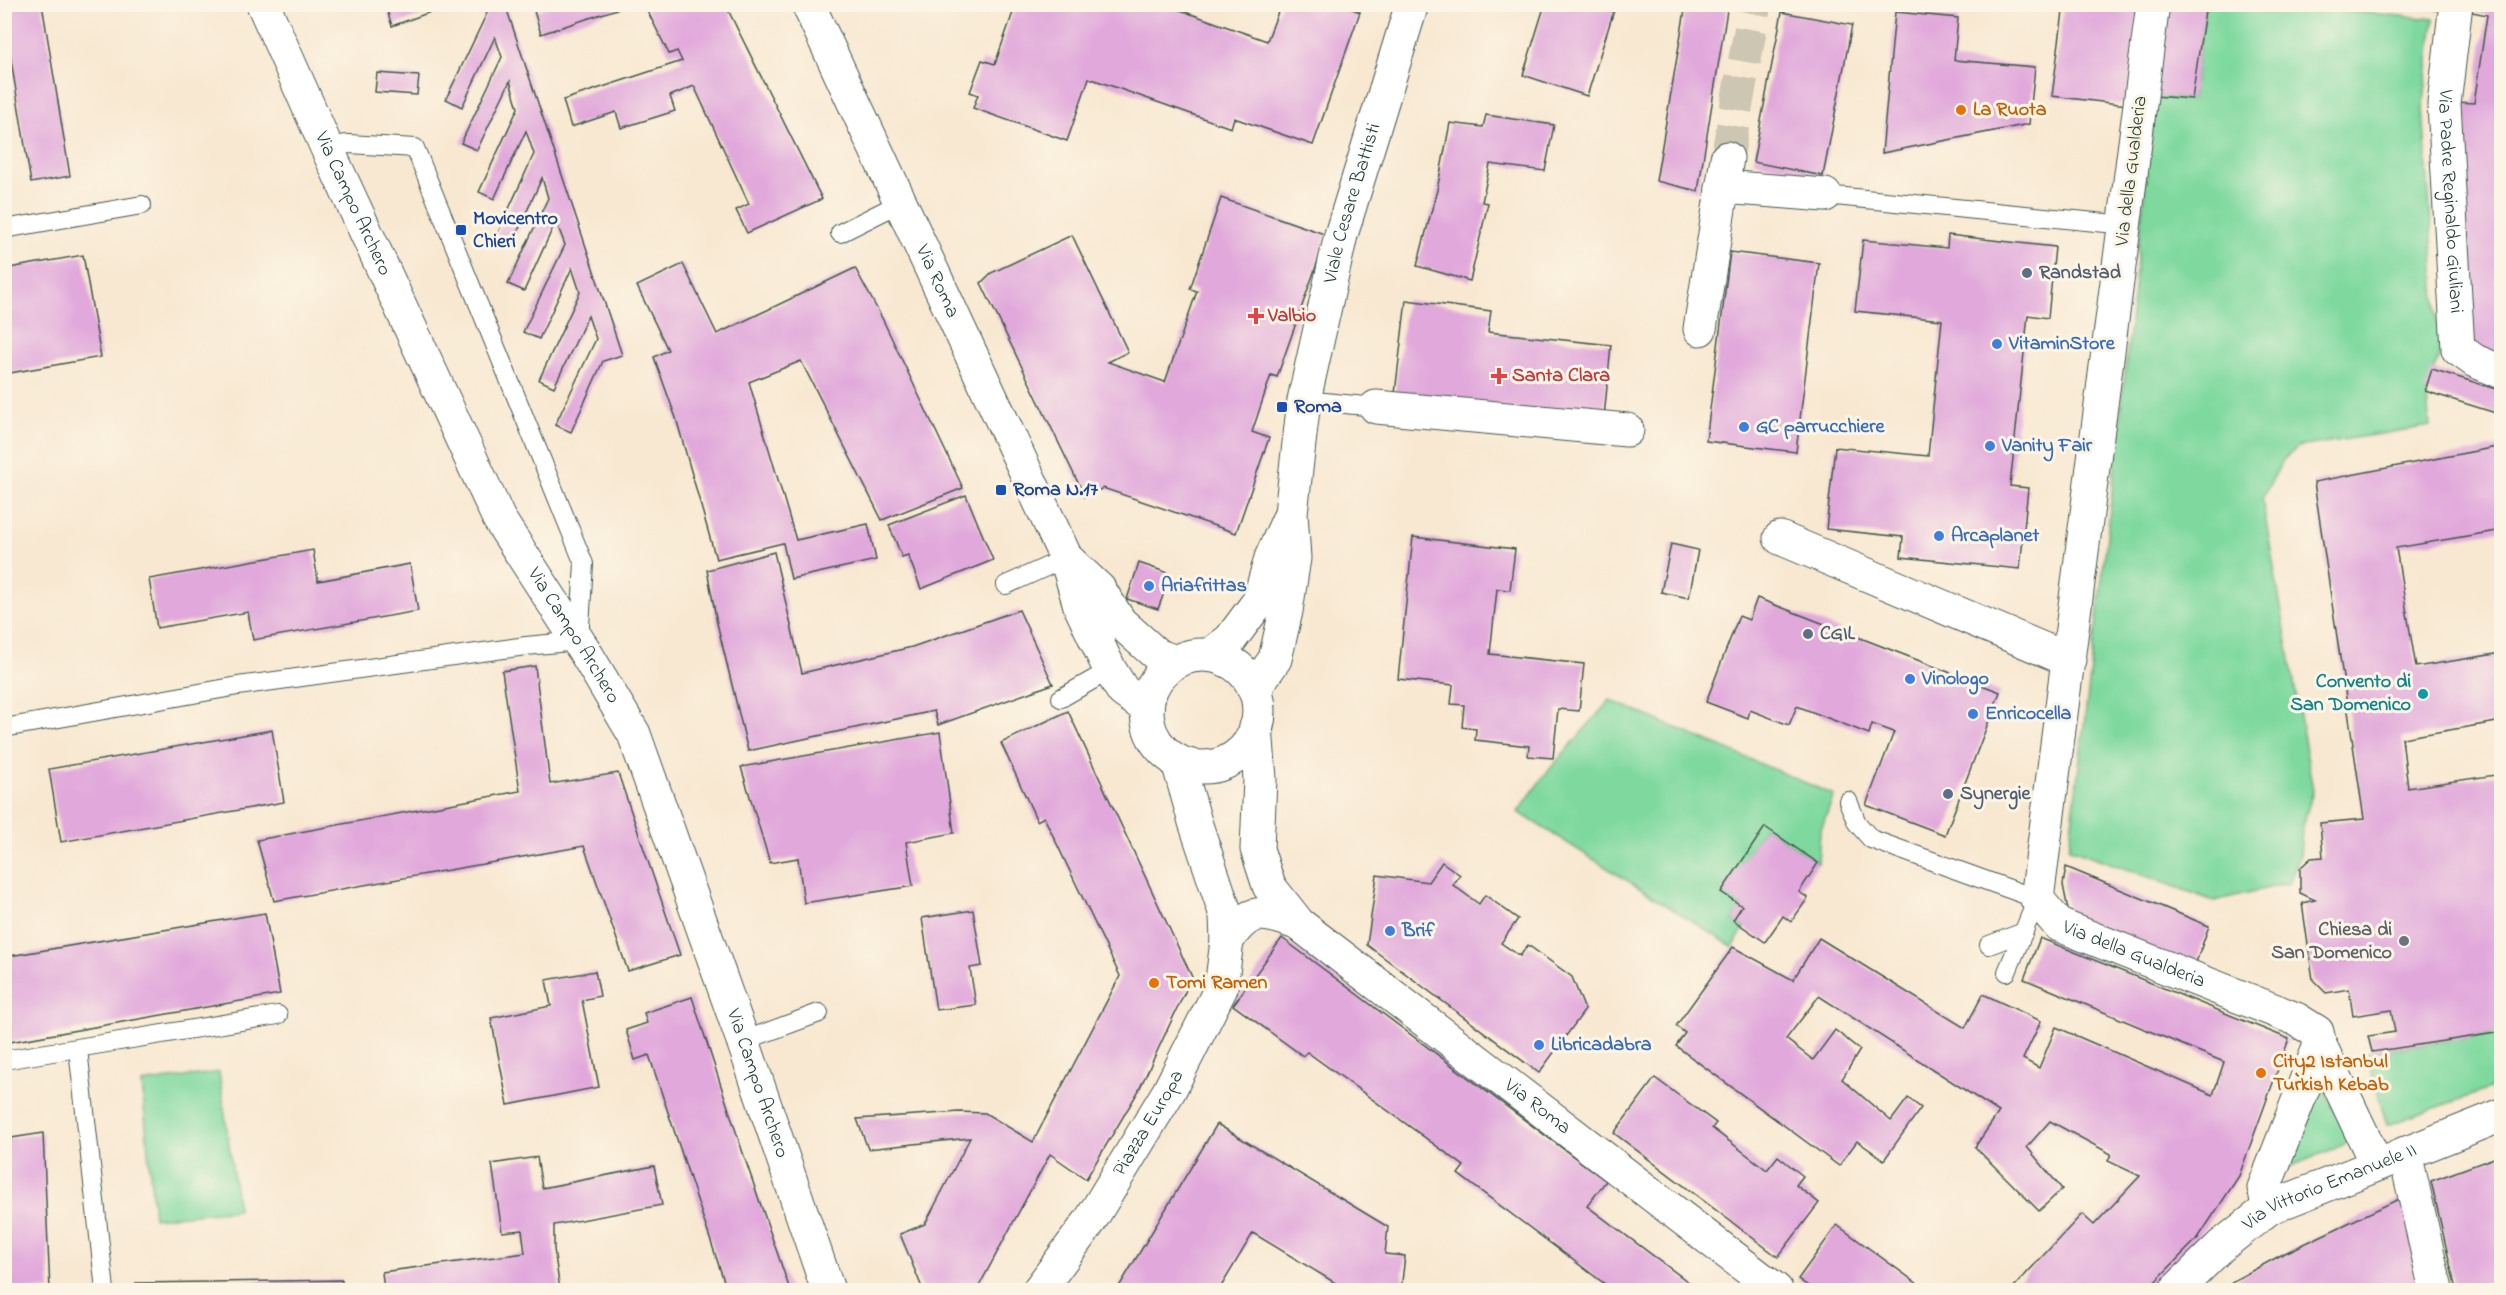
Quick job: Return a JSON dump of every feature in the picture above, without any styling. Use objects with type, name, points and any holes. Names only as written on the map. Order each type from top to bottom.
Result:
[{"type":"street","name":"Via Campo Archero","points":[[263,4],[326,146],[500,519],[579,641],[634,734],[828,1290]]},
{"type":"street","name":"Via Roma","points":[[808,4],[1066,558],[1080,606],[1110,670],[1124,691],[1147,708]]},
{"type":"street","name":"Viale Cesare Battisti","points":[[1254,689],[1275,659],[1286,611],[1294,558],[1291,513],[1304,400],[1341,235],[1412,4]]},
{"type":"street","name":"Via della Gualderia","points":[[2153,4],[2037,898],[2059,925],[2296,1019],[2317,1032],[2320,1045],[2391,1158],[2436,1290]]},
{"type":"street","name":"Via Padre Reginaldo Giuliani","points":[[2457,4],[2444,104],[2458,349],[2475,361],[2502,372]]},
{"type":"street","points":[[1700,329],[1724,173],[1825,195]]},
{"type":"street","points":[[1376,407],[1626,430]]},
{"type":"street","name":"Viale Cesare Battisti","points":[[1210,655],[1230,640],[1259,601],[1271,558],[1291,513]]},
{"type":"street","points":[[1780,538],[2069,660]]},
{"type":"street","name":"Via Roma","points":[[1066,558],[1099,590],[1120,622],[1157,655],[1174,662]]},
{"type":"street","points":[[1210,655],[1229,661],[1244,672],[1254,689],[1259,709],[1256,727],[1245,747],[1226,762],[1210,766],[1195,766],[1178,762],[1165,753],[1155,740],[1149,725],[1147,708],[1151,690],[1161,674],[1174,662],[1192,656],[1210,655]]},
{"type":"street","name":"Via Roma","points":[[1256,727],[1260,779],[1257,849],[1269,886],[1299,924],[1776,1290]]},
{"type":"street","points":[[1178,762],[1226,915],[1227,941]]},
{"type":"street","name":"Via Roma","points":[[1227,941],[1237,925],[1250,917],[1270,913],[1299,924]]},
{"type":"street","name":"Piazza Europa","points":[[1039,1290],[1090,1221],[1169,1091],[1221,988],[1227,941]]},
{"type":"street","points":[[2269,1209],[2264,1188],[2320,1045]]},
{"type":"street","name":"Via Vittorio Emanuele II","points":[[2176,1290],[2221,1246],[2269,1209],[2502,1115]]},
{"type":"lane","points":[[4,728],[238,686],[526,646],[579,641],[584,564],[415,148],[349,144],[326,146]]},
{"type":"lane","points":[[1825,195],[2126,225]]},
{"type":"lane","points":[[840,233],[900,203]]},
{"type":"lane","points":[[4,229],[142,205]]},
{"type":"lane","points":[[1304,400],[1376,407]]},
{"type":"lane","points":[[1006,585],[1066,558]]},
{"type":"lane","points":[[1061,698],[1110,670]]},
{"type":"lane","points":[[1848,801],[1857,823],[1871,839],[2037,898],[2007,972]]},
{"type":"lane","points":[[1989,945],[2024,932]]},
{"type":"lane","points":[[743,1041],[819,1013]]},
{"type":"lane","points":[[4,1060],[278,1014]]},
{"type":"lane","points":[[78,1049],[105,1290]]},
{"type":"green space","points":[[2206,5],[2280,5],[2434,19],[2423,109],[2440,357],[2429,383],[2430,426],[2298,447],[2283,460],[2262,499],[2313,791],[2302,829],[2300,855],[2289,883],[2214,901],[2069,848],[2107,537],[2155,96],[2192,99]]},
{"type":"green space","points":[[1610,700],[1834,795],[1820,832],[1818,863],[1765,827],[1722,892],[1742,906],[1733,920],[1744,928],[1733,947],[1518,812],[1543,777]]},
{"type":"green space","points":[[2501,1032],[2501,1085],[2387,1125],[2366,1053]]},
{"type":"green space","points":[[219,1072],[238,1210],[154,1218],[142,1083]]},
{"type":"green space","points":[[2321,1085],[2353,1141],[2287,1168]]},
{"type":"building","points":[[4,4],[42,4],[70,176],[31,183],[4,17]]},
{"type":"building","points":[[385,4],[450,4],[450,5],[392,26]]},
{"type":"building","points":[[484,4],[505,4],[622,355],[603,361],[571,432],[555,425],[596,339],[588,316],[554,387],[539,380],[580,292],[572,268],[539,339],[523,332],[565,245],[556,221],[524,291],[508,284],[548,198],[542,178],[511,246],[495,239],[534,154],[526,131],[494,199],[479,192],[518,108],[510,81],[477,150],[461,143],[502,57],[495,37],[462,107],[446,99],[487,13]]},
{"type":"building","points":[[554,4],[629,5],[541,34],[534,11]]},
{"type":"building","points":[[644,4],[725,4],[822,199],[747,233],[736,210],[749,204],[694,86],[670,96],[675,111],[621,128],[616,112],[571,127],[563,100],[682,61],[677,51],[669,54]]},
{"type":"building","points":[[1016,4],[1163,4],[1267,41],[1281,4],[1340,4],[1360,12],[1313,145],[1234,118],[1231,128],[1089,78],[1067,141],[973,108],[978,95],[970,92],[982,60],[995,64]]},
{"type":"building","points":[[1545,4],[1616,4],[1587,96],[1523,75]]},
{"type":"building","points":[[1686,4],[1728,4],[1698,191],[1656,181]]},
{"type":"building","points":[[2064,4],[2139,4],[2127,105],[2052,96]]},
{"type":"building","points":[[2168,4],[2206,4],[2192,99],[2155,96]]},
{"type":"building","points":[[2398,4],[2442,4],[2441,11]]},
{"type":"building","points":[[2473,4],[2502,4],[2502,356],[2472,345],[2455,102],[2474,103],[2487,15],[2472,12]]},
{"type":"building","points":[[1782,12],[1852,25],[1823,176],[1753,162]]},
{"type":"building","points":[[1895,12],[1958,18],[1954,60],[2035,67],[2029,124],[1882,153]]},
{"type":"building","points":[[377,73],[419,76],[417,95],[375,92]]},
{"type":"building","points":[[1486,115],[1554,125],[1545,171],[1490,164],[1482,202],[1488,203],[1470,281],[1417,266],[1437,190],[1450,123],[1483,127]]},
{"type":"building","points":[[1221,198],[1327,235],[1277,377],[1271,375],[1252,432],[1269,438],[1236,533],[1103,488],[1085,497],[981,283],[991,273],[1072,235],[1128,352],[1108,362],[1165,382],[1197,291],[1190,289]]},
{"type":"building","points":[[1948,235],[2055,247],[2048,318],[2028,315],[2010,486],[2028,488],[2020,569],[1901,557],[1903,537],[1826,529],[1835,447],[1928,456],[1942,320],[1855,311],[1863,240],[1947,248]]},
{"type":"building","points":[[1730,252],[1819,263],[1796,452],[1706,441]]},
{"type":"building","points":[[83,255],[101,357],[4,374],[4,269]]},
{"type":"building","points":[[683,264],[717,334],[855,268],[882,318],[963,488],[882,520],[801,361],[749,382],[796,540],[868,524],[876,560],[791,579],[783,543],[716,559],[676,418],[654,357],[668,350],[637,286]]},
{"type":"building","points":[[1406,300],[1491,311],[1488,332],[1611,345],[1604,418],[1394,402]]},
{"type":"building","points":[[2432,369],[2502,391],[2502,415],[2425,391]]},
{"type":"building","points":[[2502,446],[2502,530],[2396,548],[2416,667],[2502,653],[2502,721],[2402,738],[2408,788],[2502,774],[2502,1032],[2372,1052],[2368,1036],[2395,1032],[2391,1010],[2353,1016],[2349,989],[2326,993],[2313,980],[2302,903],[2315,900],[2300,893],[2300,868],[2311,858],[2323,857],[2320,823],[2364,819],[2314,482]]},
{"type":"building","points":[[966,495],[993,560],[921,589],[908,555],[902,557],[889,525]]},
{"type":"building","points":[[1413,537],[1515,549],[1510,590],[1497,589],[1490,654],[1584,664],[1579,711],[1558,709],[1553,758],[1528,756],[1529,746],[1475,740],[1476,729],[1462,727],[1464,705],[1451,704],[1453,685],[1398,679]]},
{"type":"building","points":[[1671,544],[1698,550],[1689,598],[1661,592]]},
{"type":"building","points":[[313,550],[318,581],[410,564],[418,611],[253,640],[248,612],[157,628],[149,579]]},
{"type":"building","points":[[774,552],[802,673],[912,647],[1019,610],[1053,684],[938,725],[934,711],[748,751],[717,623],[707,570]]},
{"type":"building","name":"Ariafrittas","points":[[1139,563],[1171,574],[1158,609],[1127,599]]},
{"type":"building","points":[[1757,598],[2000,692],[1945,835],[1866,805],[1894,732],[1872,724],[1869,734],[1797,706],[1789,725],[1750,710],[1748,718],[1706,702],[1739,616],[1749,620]]},
{"type":"building","points":[[535,666],[550,784],[618,773],[680,955],[628,971],[584,846],[274,901],[257,840],[520,791],[502,671]]},
{"type":"building","points":[[1068,711],[1192,977],[1138,1092],[1086,1179],[1050,1154],[978,1288],[923,1290],[900,1234],[925,1224],[970,1138],[868,1149],[857,1119],[959,1112],[985,1113],[1033,1142],[1120,976],[1044,817],[1037,821],[1001,743]]},
{"type":"building","points":[[272,730],[284,802],[61,842],[49,769]]},
{"type":"building","points":[[940,732],[954,833],[906,842],[913,886],[804,903],[798,858],[770,863],[741,767]]},
{"type":"building","points":[[1765,827],[1818,863],[1799,892],[1808,898],[1791,922],[1783,916],[1765,942],[1733,920],[1742,906],[1721,892]]},
{"type":"building","points":[[1442,862],[1460,875],[1453,885],[1479,904],[1485,895],[1518,919],[1501,943],[1520,956],[1528,945],[1572,977],[1585,1010],[1539,1073],[1367,945],[1377,875],[1428,882]]},
{"type":"building","points":[[2066,867],[2209,926],[2194,968],[2079,924],[2068,910],[2063,885]]},
{"type":"building","points":[[973,910],[982,966],[970,968],[976,1005],[936,1010],[922,918]]},
{"type":"building","points":[[265,913],[280,994],[4,1043],[4,957]]},
{"type":"building","points":[[1282,938],[1606,1181],[1587,1206],[1699,1290],[1613,1290],[1458,1174],[1464,1166],[1307,1052],[1303,1056],[1233,1005]]},
{"type":"building","points":[[1819,938],[1965,1028],[1983,994],[2041,1021],[2023,1059],[2039,1068],[2056,1027],[2213,1095],[2224,1062],[2024,979],[2040,938],[2289,1039],[2239,1176],[2198,1238],[2147,1290],[2011,1290],[2082,1214],[2094,1225],[2140,1176],[2108,1161],[2111,1154],[2050,1121],[2027,1147],[2062,1189],[2039,1211],[1975,1147],[1999,1112],[1819,996],[1786,1039],[1813,1060],[1835,1030],[1860,1050],[1842,1079],[1891,1121],[1908,1098],[1921,1108],[1884,1160],[1857,1141],[1839,1166],[1676,1046],[1685,1033],[1676,1026],[1733,947],[1793,980]]},
{"type":"building","points":[[595,971],[600,996],[582,1000],[599,1087],[508,1105],[491,1018],[551,1006],[546,980]]},
{"type":"building","points":[[692,997],[790,1290],[727,1290],[649,1055],[635,1060],[626,1030],[647,1023],[644,1013]]},
{"type":"building","points":[[1655,1078],[1716,1123],[1712,1128],[1767,1170],[1778,1156],[1803,1176],[1796,1185],[1819,1203],[1778,1257],[1614,1133]]},
{"type":"building","points":[[1217,1124],[1388,1227],[1385,1254],[1405,1256],[1401,1290],[1337,1290],[1337,1284],[1253,1233],[1219,1290],[1117,1290]]},
{"type":"building","points":[[43,1133],[50,1290],[5,1290],[5,1139]]},
{"type":"building","points":[[2502,1155],[2502,1290],[2456,1290],[2431,1181]]},
{"type":"building","points":[[537,1157],[542,1188],[654,1166],[662,1205],[554,1225],[554,1249],[560,1290],[384,1290],[382,1272],[525,1253],[522,1230],[502,1232],[492,1164]]},
{"type":"building","points":[[2403,1197],[2426,1290],[2333,1290],[2330,1286],[2326,1290],[2223,1290],[2237,1279],[2285,1253]]},
{"type":"building","points":[[1837,1225],[1926,1290],[1814,1290],[1798,1279]]},
{"type":"building","points":[[342,1280],[341,1290],[136,1290],[136,1283]]},
{"type":"tunnel","points":[[1727,158],[1755,4]]},
{"type":"place","name":"La Ruota","points":[[1961,110]]},
{"type":"place","name":"Movicentro Chieri","points":[[461,230]]},
{"type":"place","name":"Randstad","points":[[2027,273]]},
{"type":"place","name":"Valbio","points":[[1256,316]]},
{"type":"place","name":"VitaminStore","points":[[1997,344]]},
{"type":"place","name":"Santa Clara","points":[[1499,376]]},
{"type":"place","name":"Roma","points":[[1282,407]]},
{"type":"place","name":"GC parrucchiere","points":[[1744,427]]},
{"type":"place","name":"Vanity Fair","points":[[1990,446]]},
{"type":"place","name":"Roma N.17","points":[[1001,490]]},
{"type":"place","name":"Arcaplanet","points":[[1939,536]]},
{"type":"place","name":"Ariafrittas","points":[[1149,586]]},
{"type":"place","name":"CGIL","points":[[1808,634]]},
{"type":"place","name":"Vinologo","points":[[1910,679]]},
{"type":"place","name":"Convento di San Domenico","points":[[2423,694]]},
{"type":"place","name":"Enricocella","points":[[1973,714]]},
{"type":"place","name":"Synergie","points":[[1948,794]]},
{"type":"place","name":"Brif","points":[[1390,931]]},
{"type":"place","name":"Chiesa di San Domenico","points":[[2404,941]]},
{"type":"place","name":"Tomi Ramen","points":[[1154,983]]},
{"type":"place","name":"Libricadabra","points":[[1539,1045]]},
{"type":"place","name":"City2 Istanbul Turkish Kebab","points":[[2261,1073]]}]
